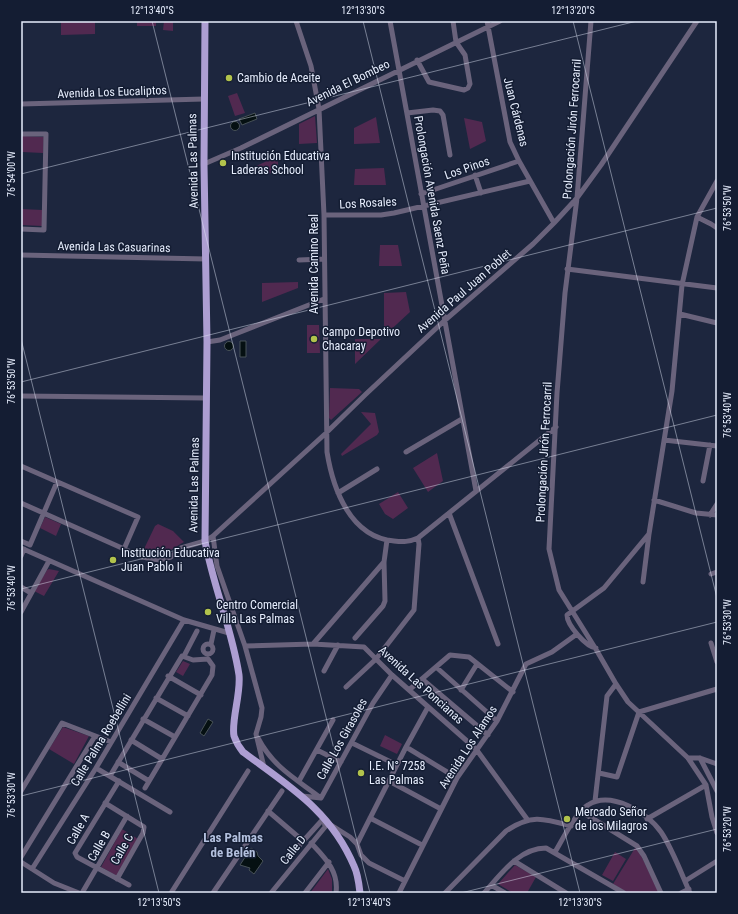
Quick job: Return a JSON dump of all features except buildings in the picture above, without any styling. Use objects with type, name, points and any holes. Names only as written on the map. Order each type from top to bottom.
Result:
[{"type":"main road","name":"Avenida Las Palmas","points":[[205,21],[204,164],[207,342],[205,541],[211,570],[226,618],[238,675],[239,690],[234,735],[237,744],[243,752],[302,796],[331,825],[342,840],[355,868],[360,893]]},
{"type":"street","name":"Avenida Camino Real","points":[[296,21],[310,66],[319,109],[324,215],[326,434],[330,468],[338,493],[352,517],[361,528],[370,535],[387,540],[409,542],[418,538],[556,427]]},
{"type":"street","name":"Prolongación Avenida Saenz Peña","points":[[390,21],[476,491]]},
{"type":"street","points":[[417,60],[429,82],[467,89],[470,86],[464,55],[456,42],[453,21]]},
{"type":"street","name":"Juan Cárdenas","points":[[487,21],[487,28],[510,142],[554,223]]},
{"type":"street","name":"Avenida El Bombeo","points":[[204,164],[241,148],[398,69],[500,21]]},
{"type":"street","name":"Prolongación Jirón Ferrocarril","points":[[591,21],[577,198],[567,269],[549,544],[559,590],[628,702],[688,758],[706,785],[712,817],[717,832]]},
{"type":"street","name":"Avenida Paul Juan Poblet","points":[[21,503],[124,549],[142,556],[159,560],[171,557],[181,548],[205,541],[213,536],[326,434],[366,394],[444,321],[533,244],[554,223],[577,198],[697,21]]},
{"type":"street","name":"Avenida Los Eucaliptos","points":[[21,104],[80,104],[204,99]]},
{"type":"street","points":[[407,114],[433,110],[440,112],[443,115],[450,155]]},
{"type":"street","points":[[21,134],[46,134],[44,230],[21,229]]},
{"type":"street","name":"Los Pinos","points":[[421,194],[519,161]]},
{"type":"street","points":[[475,175],[481,193]]},
{"type":"street","name":"Los Rosales","points":[[324,215],[381,215],[423,207],[530,181]]},
{"type":"street","points":[[643,582],[654,500],[672,391],[682,285],[697,217],[717,181]]},
{"type":"street","points":[[565,211],[569,211],[574,217]]},
{"type":"street","points":[[697,217],[717,228]]},
{"type":"street","name":"Avenida Las Casuarinas","points":[[21,255],[206,259]]},
{"type":"street","points":[[299,260],[324,259]]},
{"type":"street","points":[[567,269],[682,285],[717,288]]},
{"type":"street","points":[[207,342],[226,338],[324,299]]},
{"type":"street","points":[[680,314],[717,323]]},
{"type":"street","points":[[21,396],[206,398]]},
{"type":"street","points":[[406,452],[462,419]]},
{"type":"street","points":[[664,440],[717,446]]},
{"type":"street","points":[[703,481],[710,445]]},
{"type":"street","points":[[21,466],[138,517],[124,549]]},
{"type":"street","points":[[338,493],[377,469]]},
{"type":"street","points":[[21,541],[30,545],[57,482]]},
{"type":"street","points":[[654,500],[696,513],[717,515]]},
{"type":"street","points":[[710,515],[717,504]]},
{"type":"street","points":[[449,513],[498,644]]},
{"type":"street","points":[[596,648],[589,646],[577,634],[567,619],[568,614],[604,588],[649,534]]},
{"type":"street","points":[[213,536],[217,566],[245,646],[262,711],[256,734],[264,768]]},
{"type":"street","points":[[346,687],[376,659],[414,610],[419,544],[418,538]]},
{"type":"street","points":[[355,638],[383,606],[385,601],[384,562],[387,540]]},
{"type":"street","points":[[21,556],[23,549],[184,620],[214,630],[229,633]]},
{"type":"street","points":[[21,612],[48,561]]},
{"type":"street","points":[[313,644],[384,562]]},
{"type":"street","points":[[711,574],[717,572]]},
{"type":"street","points":[[21,587],[31,593]]},
{"type":"street","points":[[226,618],[234,615]]},
{"type":"street","name":"Calle Palma Roebellini","points":[[32,869],[96,768],[184,620]]},
{"type":"street","points":[[145,788],[212,675],[213,666],[204,647],[206,644],[211,644],[214,630]]},
{"type":"street","points":[[110,776],[168,676],[182,656],[184,656],[197,631]]},
{"type":"street","name":"Avenida Los Alamos","points":[[399,893],[457,778],[497,721],[526,664],[552,652],[577,634]]},
{"type":"street","points":[[711,643],[717,662]]},
{"type":"street","name":"Avenida Las Poncianas","points":[[245,646],[313,644],[364,647],[408,690],[476,749],[527,819]]},
{"type":"street","points":[[324,671],[338,645]]},
{"type":"street","points":[[408,690],[450,655],[469,657],[513,692]]},
{"type":"street","points":[[184,656],[192,660],[207,656]]},
{"type":"street","points":[[461,690],[477,664]]},
{"type":"street","points":[[436,667],[497,721]]},
{"type":"street","name":"Calle Los Girasoles","points":[[302,796],[321,798],[373,704],[392,675]]},
{"type":"street","points":[[168,676],[201,695]]},
{"type":"street","points":[[422,679],[488,735]]},
{"type":"street","points":[[594,801],[599,773],[607,696],[616,684]]},
{"type":"street","points":[[599,773],[617,776],[639,712],[717,689]]},
{"type":"street","points":[[156,698],[188,716]]},
{"type":"street","points":[[357,844],[406,746],[428,707]]},
{"type":"street","points":[[143,719],[175,737]]},
{"type":"street","points":[[299,781],[333,720]]},
{"type":"street","points":[[21,791],[62,723],[111,742]]},
{"type":"street","points":[[256,734],[276,765],[321,798]]},
{"type":"street","points":[[21,857],[94,736]]},
{"type":"street","points":[[131,740],[162,759]]},
{"type":"street","points":[[352,743],[397,765]]},
{"type":"street","points":[[406,746],[457,778]]},
{"type":"street","points":[[317,750],[341,762]]},
{"type":"street","points":[[688,758],[700,758],[717,764]]},
{"type":"street","points":[[700,758],[717,791]]},
{"type":"street","points":[[118,762],[149,781]]},
{"type":"street","points":[[96,768],[170,812]]},
{"type":"street","points":[[171,893],[248,771]]},
{"type":"street","points":[[271,773],[287,772]]},
{"type":"street","name":"Calle A","points":[[118,781],[75,852],[77,856],[129,885]]},
{"type":"street","points":[[389,781],[441,809]]},
{"type":"street","points":[[647,819],[706,785]]},
{"type":"street","points":[[214,893],[282,791]]},
{"type":"street","points":[[555,852],[571,826],[586,806],[594,801],[612,800],[627,805],[647,819],[662,833],[689,891],[681,893]]},
{"type":"street","name":"Calle C","points":[[105,803],[143,826],[144,829],[117,879]]},
{"type":"street","points":[[268,812],[303,841]]},
{"type":"street","points":[[582,812],[636,846],[644,856],[661,893]]},
{"type":"street","name":"Calle B","points":[[85,893],[127,816]]},
{"type":"street","points":[[287,859],[324,818]]},
{"type":"street","name":"Calle D","points":[[272,893],[325,827],[324,818]]},
{"type":"street","points":[[370,818],[422,845]]},
{"type":"street","points":[[445,893],[506,831],[527,819],[547,820],[571,826]]},
{"type":"street","points":[[331,825],[344,832],[357,844],[361,855],[370,863],[405,881]]},
{"type":"street","points":[[311,843],[329,862],[335,874],[336,893]]},
{"type":"street","points":[[484,893],[514,861],[534,848],[546,848],[624,893]]},
{"type":"street","points":[[514,861],[566,893]]},
{"type":"street","points":[[685,881],[717,861]]},
{"type":"street","points":[[21,862],[54,883],[80,893]]},
{"type":"street","points":[[305,893],[329,862]]},
{"type":"street","name":"Calle B","points":[[80,893],[88,885]]},
{"type":"street","points":[[491,885],[505,893]]},
{"type":"shaded area","points":[[61,21],[95,21],[95,34],[61,35]]},
{"type":"shaded area","points":[[137,21],[156,21],[156,26],[137,26]]},
{"type":"shaded area","points":[[164,21],[173,21],[173,31],[163,30]]},
{"type":"shaded area","points":[[237,93],[245,113],[235,116],[228,96]]},
{"type":"shaded area","points":[[255,113],[257,119],[242,125],[239,119]]},
{"type":"shaded area","points":[[315,116],[317,143],[299,144],[299,124]]},
{"type":"shaded area","points":[[376,117],[380,143],[354,144],[354,128]]},
{"type":"shaded area","points":[[464,118],[482,122],[486,141],[470,149]]},
{"type":"shaded area","points":[[235,121],[240,126],[235,131],[230,126]]},
{"type":"shaded area","points":[[22,136],[44,137],[43,153],[22,152]]},
{"type":"shaded area","points":[[278,156],[278,173],[243,174],[243,172]]},
{"type":"shaded area","points":[[384,168],[386,185],[354,185],[355,169]]},
{"type":"shaded area","points":[[21,209],[43,210],[42,226],[21,225]]},
{"type":"shaded area","points":[[380,245],[398,245],[402,266],[379,266]]},
{"type":"shaded area","points":[[298,282],[298,288],[262,302],[262,283]]},
{"type":"shaded area","points":[[406,292],[410,312],[384,336],[384,293]]},
{"type":"shaded area","name":"Campo Depotivo Chacaray","points":[[307,325],[319,325],[320,353],[307,353]]},
{"type":"shaded area","points":[[355,339],[381,339],[355,364]]},
{"type":"shaded area","points":[[240,341],[246,341],[246,357],[240,357]]},
{"type":"shaded area","points":[[227,342],[231,342],[233,346],[231,350],[227,350],[225,348],[225,344]]},
{"type":"shaded area","points":[[330,388],[359,389],[362,392],[331,420],[329,418]]},
{"type":"shaded area","points":[[361,412],[375,413],[379,432],[377,435],[342,456],[341,454],[371,424]]},
{"type":"shaded area","points":[[437,453],[443,481],[428,492],[413,468]]},
{"type":"shaded area","points":[[398,492],[408,508],[393,519],[385,514],[379,504]]},
{"type":"shaded area","points":[[45,517],[61,524],[56,536],[40,528]]},
{"type":"shaded area","points":[[158,524],[173,531],[184,542],[164,553],[154,554],[143,551],[155,526]]},
{"type":"shaded area","points":[[49,569],[59,571],[44,596],[34,591]]},
{"type":"shaded area","points":[[183,661],[190,664],[183,676],[176,672]]},
{"type":"shaded area","points":[[208,719],[213,722],[204,736],[200,733]]},
{"type":"shaded area","points":[[63,727],[89,736],[74,764],[49,749]]},
{"type":"shaded area","points":[[385,735],[402,744],[397,754],[380,746]]},
{"type":"shaded area","points":[[122,829],[138,839],[117,876],[101,867]]},
{"type":"shaded area","points":[[251,848],[257,852],[258,856],[263,861],[254,874],[249,870],[250,868],[240,865]]},
{"type":"shaded area","points":[[635,848],[639,851],[659,893],[628,893],[613,884]]},
{"type":"shaded area","points":[[615,852],[626,859],[613,881],[602,875]]},
{"type":"shaded area","points":[[515,865],[536,877],[527,893],[513,893],[498,884]]},
{"type":"shaded area","points":[[328,869],[332,879],[332,893],[310,893]]},
{"type":"place","name":"Cambio de Aceite","points":[[229,78]]},
{"type":"place","name":"Institución Educativa Laderas School","points":[[223,163]]},
{"type":"place","name":"Campo Depotivo Chacaray","points":[[314,339]]},
{"type":"place","name":"Institución Educativa Juan Pablo Ii","points":[[113,560]]},
{"type":"place","name":"Centro Comercial Villa Las Palmas","points":[[208,612]]},
{"type":"place","name":"I.E. N° 7258 Las Palmas","points":[[361,773]]},
{"type":"place","name":"Mercado Señor de los Milagros","points":[[567,819]]},
{"type":"district","name":"Las Palmas de Belén","points":[[233,844]]}]
